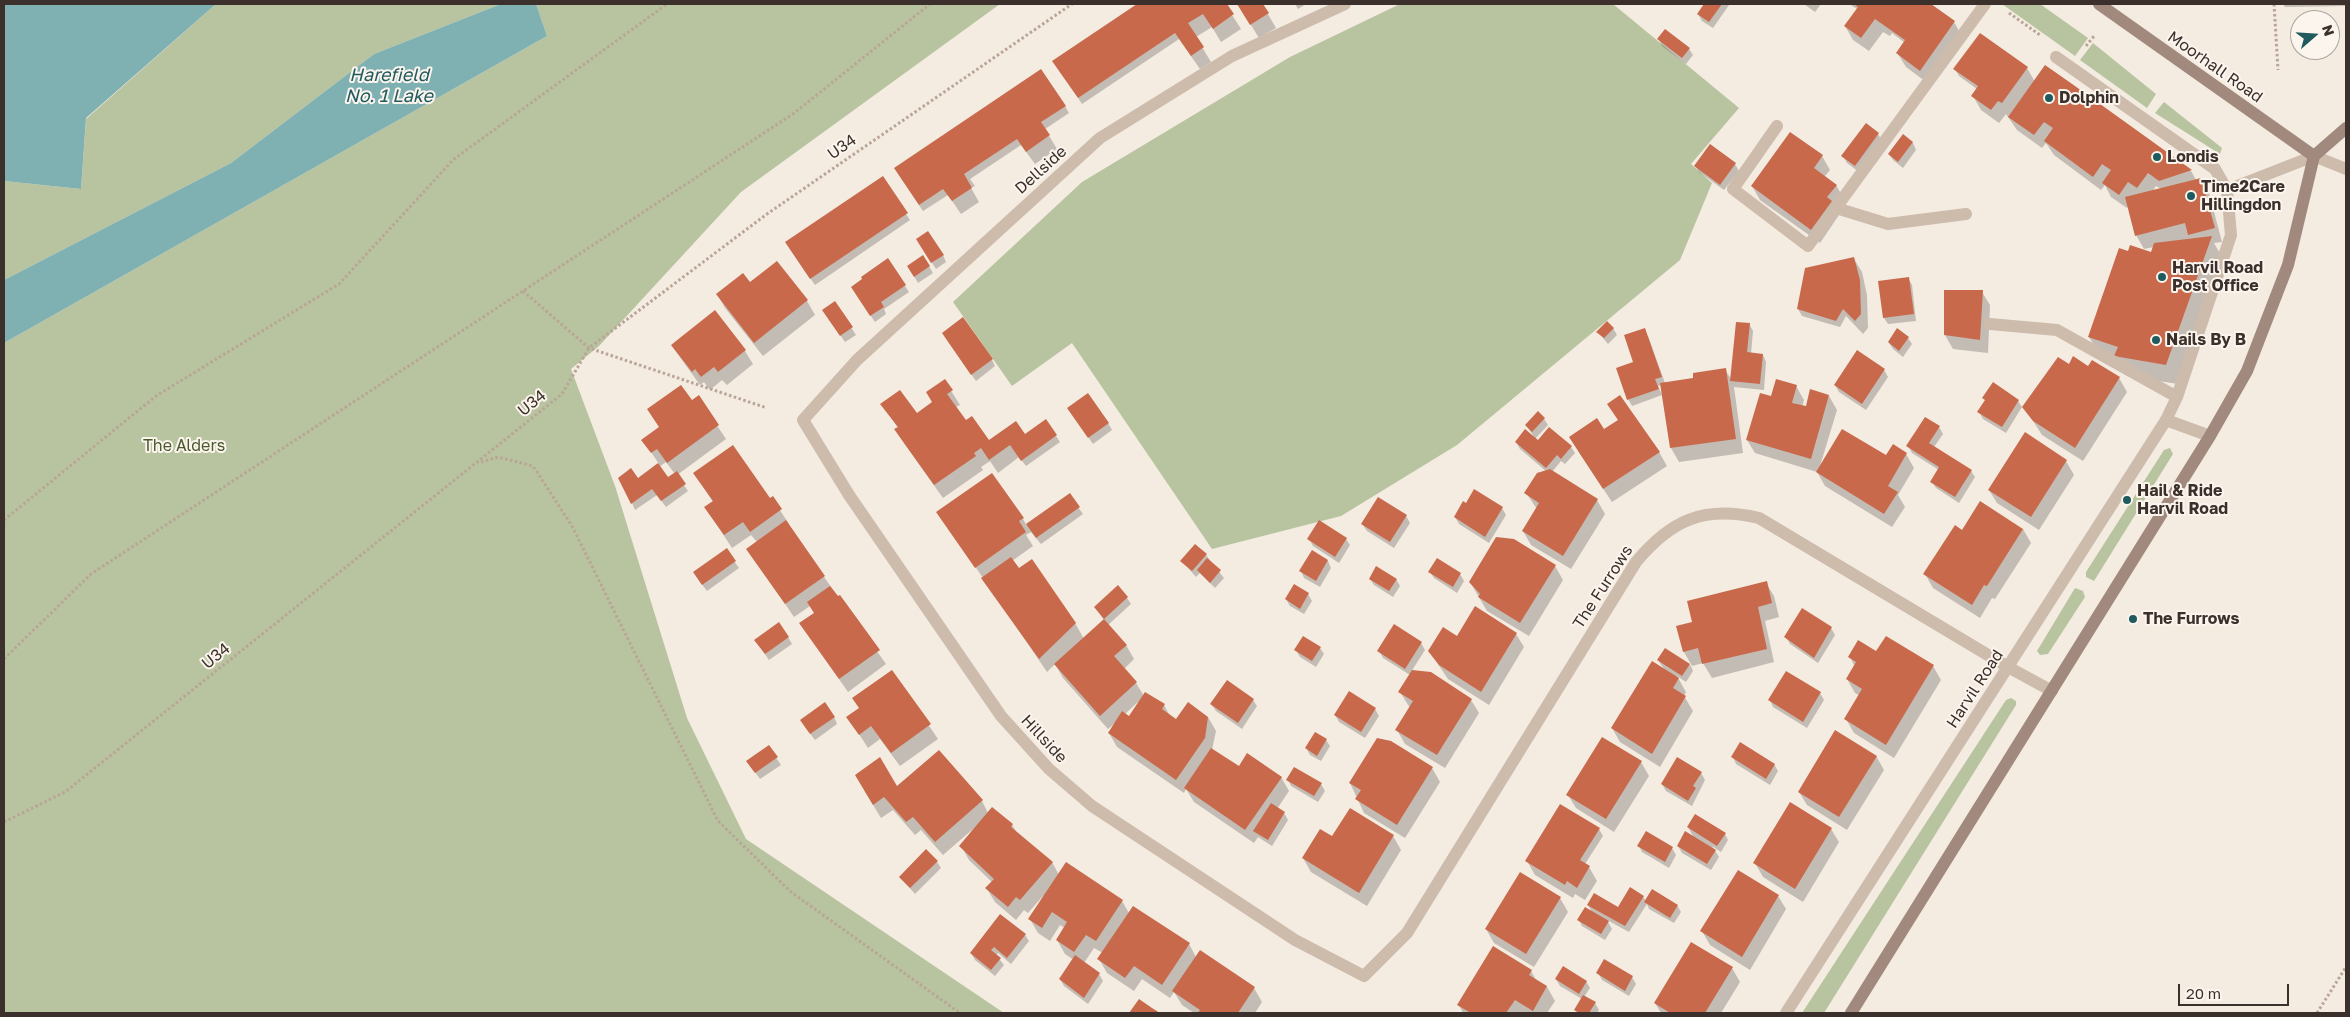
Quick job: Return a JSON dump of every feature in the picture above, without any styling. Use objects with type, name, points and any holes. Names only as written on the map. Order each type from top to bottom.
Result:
[{"type":"street","name":"Dellside","points":[[803,420],[857,360],[1100,138],[1232,56],[1345,4]]},
{"type":"street","points":[[1777,126],[1733,189],[1808,246],[1985,4]]},
{"type":"street","name":"Moorhall Road","points":[[2098,4],[2314,156]]},
{"type":"street","points":[[2056,58],[2215,169],[2227,190],[2314,156],[2346,128]]},
{"type":"street","points":[[2314,156],[2346,169]]},
{"type":"street","points":[[1851,1013],[2210,436],[2247,370],[2288,266],[2314,156]]},
{"type":"street","name":"Harvil Road","points":[[1786,1013],[2166,420],[2177,397],[2231,235],[2227,190]]},
{"type":"street","points":[[1836,208],[1888,224],[1966,214]]},
{"type":"street","points":[[1990,324],[2057,330],[2177,397]]},
{"type":"street","name":"Hillside","points":[[803,420],[854,503],[1001,716],[1049,769],[1092,806],[1286,935],[1311,950],[1364,976]]},
{"type":"street","points":[[2166,420],[2210,436]]},
{"type":"street","name":"The Furrows","points":[[1364,976],[1407,932],[1636,562],[1654,541],[1675,526],[1717,513],[1735,513],[1759,518],[2008,667],[2052,691]]},
{"type":"path","points":[[4,520],[156,396],[339,284],[454,159],[667,4]]},
{"type":"path","points":[[4,659],[91,574],[793,114],[930,4]]},
{"type":"path","name":"U34","points":[[4,822],[65,792],[478,462],[562,394],[590,348],[767,214],[1072,4]]},
{"type":"path","points":[[2274,4],[2278,70]]},
{"type":"path","points":[[2004,10],[2052,44],[2056,58]]},
{"type":"path","points":[[523,291],[590,348],[766,408]]},
{"type":"path","points":[[478,462],[498,457],[533,466],[572,526],[718,821],[791,892],[960,1013]]},
{"type":"path","points":[[2317,1013],[2346,967]]},
{"type":"green space","points":[[216,4],[501,4],[374,54],[231,163],[4,280],[4,181],[81,189],[86,119]]},
{"type":"green space","name":"The Alders","points":[[536,4],[1000,4],[741,192],[599,346],[571,369],[615,486],[687,718],[746,839],[1004,1013],[4,1013],[4,343],[547,36]]},
{"type":"green space","points":[[1400,4],[1613,4],[1739,108],[1691,164],[1712,183],[1680,260],[1457,445],[1341,516],[1212,549],[1072,343],[1012,386],[953,302],[1082,182],[1290,57]]},
{"type":"green space","points":[[2002,4],[2040,4],[2088,38],[2075,56]]},
{"type":"green space","points":[[2093,43],[2156,94],[2147,108],[2080,60]]},
{"type":"green space","points":[[2164,102],[2222,148],[2220,154],[2155,113]]},
{"type":"green space","points":[[2170,448],[2173,454],[2094,581],[2086,577],[2086,572],[2164,450]]},
{"type":"green space","points":[[2075,588],[2083,591],[2085,597],[2048,654],[2040,655],[2037,651]]},
{"type":"green space","points":[[2011,698],[2016,701],[2016,705],[1824,1013],[1802,1013],[2006,700]]},
{"type":"water","points":[[4,4],[216,4],[86,118],[81,189],[4,181]]},
{"type":"water","name":"Harefield No. 1 Lake","points":[[501,4],[536,4],[547,36],[4,343],[4,280],[231,163],[374,54]]},
{"type":"building","points":[[1137,4],[1227,4],[1234,14],[1213,29],[1203,14],[1188,23],[1204,47],[1191,56],[1175,33],[1078,98],[1052,61]]},
{"type":"building","points":[[1237,4],[1263,4],[1269,13],[1250,25]]},
{"type":"building","points":[[1704,4],[1722,4],[1709,22],[1697,14]]},
{"type":"building","points":[[1854,4],[1931,4],[1955,21],[1920,71],[1896,53],[1905,40],[1875,19],[1861,38],[1844,26],[1858,7]]},
{"type":"building","points":[[1665,29],[1690,48],[1682,58],[1657,39]]},
{"type":"building","points":[[1980,33],[2028,67],[2002,103],[1998,101],[1991,110],[1971,96],[1978,86],[1953,69]]},
{"type":"building","points":[[2045,65],[2192,170],[2159,181],[2148,173],[2137,188],[2128,182],[2119,195],[2102,183],[2111,170],[2102,164],[2093,177],[2044,141],[2053,128],[2044,122],[2034,135],[2008,117]]},
{"type":"building","points":[[1041,69],[1066,106],[1041,122],[1050,135],[1026,152],[1017,139],[964,174],[972,188],[952,201],[943,189],[919,205],[894,168]]},
{"type":"building","points":[[1866,123],[1879,133],[1855,166],[1841,156]]},
{"type":"building","points":[[1790,132],[1823,155],[1814,168],[1837,185],[1827,197],[1832,201],[1811,230],[1751,186]]},
{"type":"building","points":[[1903,134],[1913,142],[1898,162],[1888,154]]},
{"type":"building","points":[[1710,144],[1736,163],[1720,185],[1694,166]]},
{"type":"building","points":[[883,176],[908,213],[810,279],[785,242]]},
{"type":"building","points":[[2201,178],[2215,228],[2188,235],[2185,223],[2135,236],[2125,197]]},
{"type":"building","points":[[928,231],[944,255],[931,263],[916,239]]},
{"type":"building","points":[[2212,236],[2166,365],[2114,356],[2118,347],[2088,337],[2119,248],[2128,251],[2130,245],[2151,252],[2154,243]]},
{"type":"building","points":[[923,255],[930,266],[914,277],[907,266]]},
{"type":"building","points":[[1854,257],[1860,280],[1861,314],[1855,321],[1843,309],[1836,321],[1797,309],[1805,268]]},
{"type":"building","points":[[888,258],[906,285],[881,302],[884,307],[870,316],[851,287],[862,279],[861,277]]},
{"type":"building","points":[[777,261],[808,300],[754,343],[716,294],[743,273],[750,282]]},
{"type":"building","points":[[1909,277],[1914,314],[1883,318],[1878,281]]},
{"type":"building","points":[[1944,290],[1983,290],[1980,340],[1944,335]]},
{"type":"building","points":[[835,301],[853,327],[840,336],[822,310]]},
{"type":"building","points":[[715,310],[746,350],[718,372],[714,367],[701,377],[695,369],[692,372],[671,345]]},
{"type":"building","points":[[963,317],[993,359],[971,375],[942,333]]},
{"type":"building","points":[[1607,321],[1614,328],[1604,338],[1596,332]]},
{"type":"building","points":[[1736,322],[1750,323],[1747,352],[1763,354],[1760,384],[1730,381]]},
{"type":"building","points":[[1645,328],[1662,377],[1655,379],[1659,389],[1627,400],[1616,368],[1633,362],[1624,335]]},
{"type":"building","points":[[1897,328],[1909,337],[1899,351],[1888,342]]},
{"type":"building","points":[[1857,350],[1885,369],[1862,404],[1834,385]]},
{"type":"building","points":[[2073,356],[2088,366],[2092,360],[2120,377],[2075,448],[2033,421],[2022,407],[2058,357],[2069,364]]},
{"type":"building","points":[[1726,368],[1736,439],[1670,448],[1660,383],[1693,378],[1693,373]]},
{"type":"building","points":[[945,379],[953,390],[947,394],[966,420],[972,416],[989,440],[1016,421],[1025,434],[1046,419],[1057,435],[1021,461],[1010,445],[989,460],[981,448],[974,453],[976,456],[934,485],[894,429],[898,427],[880,404],[900,390],[917,413],[932,402],[926,392]]},
{"type":"building","points":[[1776,379],[1797,385],[1792,403],[1806,406],[1810,389],[1829,395],[1811,459],[1746,440],[1760,393],[1771,396]]},
{"type":"building","points":[[1993,382],[2019,400],[2002,427],[1977,412],[1985,400],[1982,398]]},
{"type":"building","points":[[681,385],[692,400],[699,395],[719,425],[667,463],[657,449],[651,453],[641,440],[659,427],[647,409]]},
{"type":"building","points":[[1088,393],[1109,423],[1088,438],[1067,408]]},
{"type":"building","points":[[1620,395],[1660,452],[1603,489],[1569,437],[1597,418],[1604,429],[1618,420],[1607,404]]},
{"type":"building","points":[[1538,411],[1545,418],[1532,432],[1525,425]]},
{"type":"building","points":[[1925,417],[1940,426],[1929,443],[1972,470],[1955,497],[1930,482],[1939,467],[1906,446]]},
{"type":"building","points":[[1549,427],[1572,446],[1561,459],[1557,455],[1546,468],[1515,442],[1525,429],[1538,440]]},
{"type":"building","points":[[1842,429],[1886,455],[1893,444],[1907,453],[1888,486],[1898,492],[1884,514],[1816,472]]},
{"type":"building","points":[[2025,432],[2067,460],[2031,517],[1988,490]]},
{"type":"building","points":[[733,445],[770,498],[773,496],[782,509],[750,532],[743,522],[724,535],[704,507],[713,501],[693,473]]},
{"type":"building","points":[[658,463],[668,477],[677,471],[686,484],[661,501],[652,489],[631,504],[618,478],[631,468],[638,478]]},
{"type":"building","points":[[1550,469],[1598,499],[1563,556],[1522,531],[1539,503],[1524,493],[1537,473]]},
{"type":"building","points":[[992,473],[1024,518],[1019,521],[1026,532],[975,568],[936,512]]},
{"type":"building","points":[[1474,489],[1503,507],[1485,537],[1454,517],[1463,501],[1466,503]]},
{"type":"building","points":[[1070,493],[1080,507],[1036,538],[1026,524]]},
{"type":"building","points":[[1378,497],[1407,515],[1390,542],[1361,524]]},
{"type":"building","points":[[1980,501],[2023,529],[1987,586],[1984,585],[1972,605],[1923,574],[1955,525],[1962,530]]},
{"type":"building","points":[[786,520],[825,576],[785,604],[746,549]]},
{"type":"building","points":[[1319,520],[1347,538],[1335,557],[1307,539]]},
{"type":"building","points":[[1496,537],[1514,539],[1556,565],[1520,623],[1478,597],[1480,594],[1469,582]]},
{"type":"building","points":[[1195,544],[1207,554],[1192,571],[1180,561]]},
{"type":"building","points":[[727,548],[736,561],[702,585],[693,572]]},
{"type":"building","points":[[1312,550],[1328,560],[1316,581],[1299,571]]},
{"type":"building","points":[[1011,557],[1019,568],[1032,559],[1076,623],[1039,659],[981,578]]},
{"type":"building","points":[[1207,558],[1221,570],[1210,583],[1197,570]]},
{"type":"building","points":[[1437,558],[1461,573],[1453,587],[1428,572]]},
{"type":"building","points":[[1376,566],[1397,579],[1389,591],[1369,579]]},
{"type":"building","points":[[1767,581],[1772,603],[1758,607],[1767,649],[1702,664],[1698,648],[1683,652],[1676,626],[1692,622],[1687,601]]},
{"type":"building","points":[[1294,584],[1309,593],[1300,609],[1285,599]]},
{"type":"building","points":[[1118,585],[1128,597],[1104,619],[1094,607]]},
{"type":"building","points":[[830,586],[838,596],[840,595],[880,650],[839,679],[799,623],[814,613],[807,602]]},
{"type":"building","points":[[1475,606],[1517,633],[1481,692],[1439,665],[1428,651],[1443,627],[1457,636]]},
{"type":"building","points":[[1802,608],[1832,627],[1814,658],[1784,637]]},
{"type":"building","points":[[1104,619],[1127,645],[1114,656],[1137,682],[1100,716],[1054,664]]},
{"type":"building","points":[[779,622],[789,637],[765,654],[754,640]]},
{"type":"building","points":[[1394,624],[1422,642],[1405,669],[1377,651]]},
{"type":"building","points":[[1303,636],[1321,647],[1312,661],[1294,650]]},
{"type":"building","points":[[1886,636],[1934,665],[1886,745],[1844,719],[1862,689],[1846,679],[1856,662],[1848,657],[1858,640],[1876,651]]},
{"type":"building","points":[[1665,648],[1690,664],[1682,676],[1657,660]]},
{"type":"building","points":[[1652,661],[1679,678],[1673,688],[1686,696],[1652,754],[1611,728]]},
{"type":"building","points":[[892,670],[931,724],[891,753],[871,726],[859,735],[846,717],[859,708],[852,698]]},
{"type":"building","points":[[1412,670],[1431,672],[1472,699],[1437,755],[1395,730],[1413,701],[1398,692]]},
{"type":"building","points":[[1786,671],[1821,692],[1803,722],[1768,700]]},
{"type":"building","points":[[1227,680],[1254,699],[1238,723],[1210,704]]},
{"type":"building","points":[[1349,691],[1376,708],[1361,732],[1334,715]]},
{"type":"building","points":[[1145,692],[1165,704],[1162,709],[1176,719],[1188,702],[1208,717],[1205,738],[1176,780],[1108,733],[1122,711],[1129,716]]},
{"type":"building","points":[[825,702],[835,717],[810,734],[800,720]]},
{"type":"building","points":[[1835,730],[1877,756],[1839,817],[1798,792]]},
{"type":"building","points":[[1315,732],[1327,739],[1317,756],[1305,748]]},
{"type":"building","points":[[1602,737],[1642,761],[1606,819],[1566,795]]},
{"type":"building","points":[[1377,738],[1391,741],[1433,767],[1397,825],[1355,799],[1361,790],[1349,783]]},
{"type":"building","points":[[1740,742],[1775,764],[1766,779],[1731,757]]},
{"type":"building","points":[[769,745],[778,757],[755,773],[746,761]]},
{"type":"building","points":[[1211,748],[1239,766],[1247,753],[1282,777],[1245,830],[1184,788]]},
{"type":"building","points":[[939,750],[983,800],[935,842],[913,817],[906,822],[884,797],[873,805],[855,775],[880,757],[897,786]]},
{"type":"building","points":[[1677,757],[1702,772],[1693,786],[1696,788],[1688,801],[1661,784]]},
{"type":"building","points":[[1294,767],[1322,783],[1314,796],[1286,780]]},
{"type":"building","points":[[1790,802],[1832,828],[1795,889],[1753,863]]},
{"type":"building","points":[[1271,803],[1285,812],[1268,840],[1253,831]]},
{"type":"building","points":[[1560,804],[1600,828],[1580,860],[1590,866],[1577,888],[1567,881],[1565,885],[1525,861]]},
{"type":"building","points":[[992,807],[1013,824],[1011,827],[1053,862],[1020,900],[1016,897],[1008,907],[985,888],[994,879],[959,846]]},
{"type":"building","points":[[1350,808],[1394,835],[1359,893],[1302,858],[1320,829],[1332,836]]},
{"type":"building","points":[[1695,814],[1726,833],[1717,846],[1687,827]]},
{"type":"building","points":[[1646,831],[1673,847],[1665,862],[1637,846]]},
{"type":"building","points":[[1685,831],[1716,850],[1707,864],[1677,846]]},
{"type":"building","points":[[926,849],[938,861],[910,888],[899,877]]},
{"type":"building","points":[[1066,862],[1123,900],[1096,941],[1086,935],[1074,952],[1056,940],[1067,922],[1052,912],[1042,928],[1028,919]]},
{"type":"building","points":[[1738,870],[1779,895],[1742,957],[1700,931]]},
{"type":"building","points":[[1520,872],[1561,897],[1526,954],[1485,929]]},
{"type":"building","points":[[1630,887],[1644,896],[1625,926],[1587,905],[1594,893],[1618,907]]},
{"type":"building","points":[[1652,889],[1678,905],[1670,918],[1644,902]]},
{"type":"building","points":[[1133,906],[1190,943],[1162,985],[1134,966],[1125,978],[1097,959]]},
{"type":"building","points":[[1585,907],[1609,921],[1601,934],[1577,920]]},
{"type":"building","points":[[1000,914],[1026,934],[1007,958],[994,947],[991,950],[1001,958],[991,970],[970,953]]},
{"type":"building","points":[[1691,942],[1733,967],[1705,1013],[1670,1013],[1654,1003]]},
{"type":"building","points":[[1493,946],[1532,970],[1529,975],[1547,986],[1533,1011],[1515,1000],[1506,1013],[1471,1013],[1457,1005]]},
{"type":"building","points":[[1200,950],[1255,987],[1238,1013],[1198,1013],[1200,1010],[1172,991]]},
{"type":"building","points":[[1075,955],[1100,973],[1084,998],[1059,979]]},
{"type":"building","points":[[1604,959],[1633,976],[1625,991],[1596,973]]},
{"type":"building","points":[[1563,966],[1587,981],[1579,994],[1555,979]]},
{"type":"building","points":[[1583,995],[1596,1002],[1589,1013],[1580,1013],[1574,1010]]},
{"type":"building","points":[[1139,999],[1152,1008],[1160,1013],[1129,1013]]},
{"type":"place","name":"Dolphin","points":[[2049,98]]},
{"type":"place","name":"Londis","points":[[2157,157]]},
{"type":"place","name":"Time2Care Hillingdon","points":[[2191,196]]},
{"type":"place","name":"Harvil Road Post Office","points":[[2162,277]]},
{"type":"place","name":"Nails By B","points":[[2156,340]]},
{"type":"place","name":"Hail & Ride Harvil Road","points":[[2127,500]]},
{"type":"place","name":"The Furrows","points":[[2133,619]]}]
